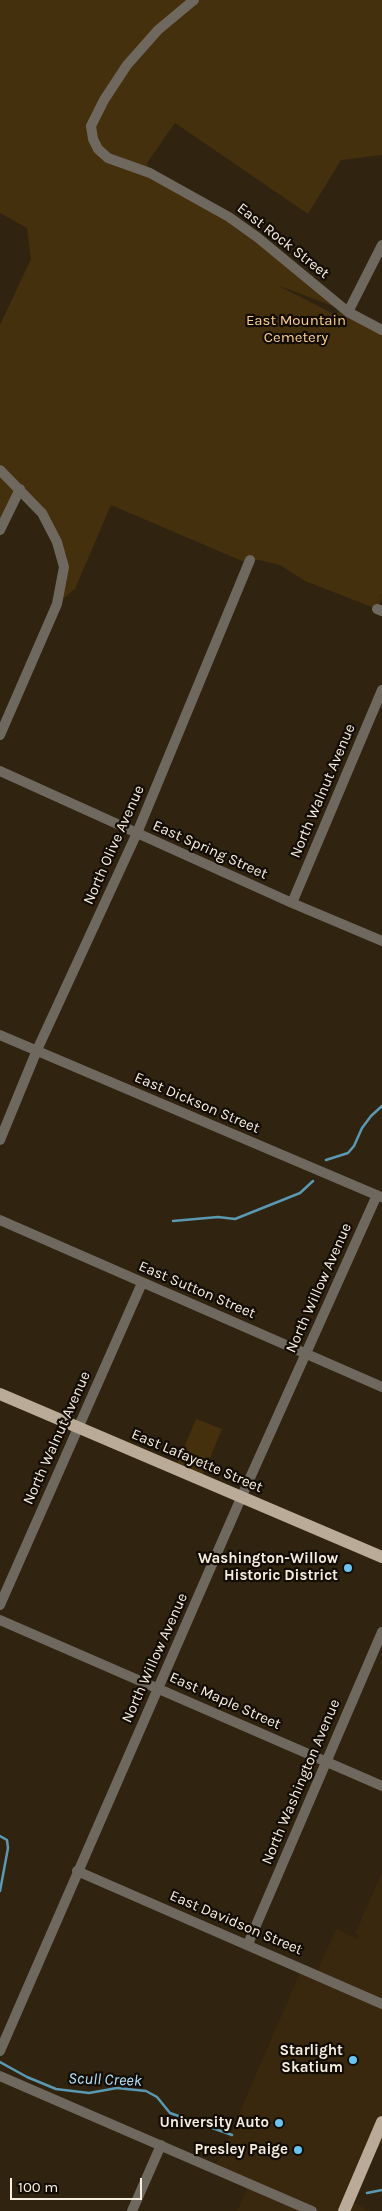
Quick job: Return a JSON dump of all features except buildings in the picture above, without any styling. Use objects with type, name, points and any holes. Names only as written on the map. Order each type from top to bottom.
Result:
[{"type":"main road","name":"East Lafayette Street","points":[[0,1394],[382,1557]]},
{"type":"main road","points":[[344,2211],[378,2143],[382,2122]]},
{"type":"street","name":"East Rock Street","points":[[194,0],[158,30],[127,65],[104,100],[91,126],[93,139],[98,149],[108,158],[150,173],[229,217],[348,312],[382,330]]},
{"type":"street","points":[[348,312],[382,245]]},
{"type":"street","points":[[0,470],[42,514],[56,542],[64,567],[57,604],[0,736]]},
{"type":"street","points":[[0,530],[20,489]]},
{"type":"street","name":"North Olive Avenue","points":[[0,1140],[37,1050],[137,833],[250,560]]},
{"type":"street","name":"North Walnut Avenue","points":[[292,903],[382,690]]},
{"type":"street","name":"East Spring Street","points":[[0,771],[382,942]]},
{"type":"street","name":"East Dickson Street","points":[[0,1035],[379,1196]]},
{"type":"street","name":"North Willow Avenue","points":[[0,2051],[241,1498],[379,1196]]},
{"type":"street","name":"East Sutton Street","points":[[0,1220],[142,1284],[382,1387]]},
{"type":"street","name":"North Walnut Avenue","points":[[0,1605],[142,1284]]},
{"type":"street","name":"East Maple Street","points":[[0,1620],[382,1786]]},
{"type":"street","name":"North Washington Avenue","points":[[248,1944],[382,1632]]},
{"type":"street","name":"East Davidson Street","points":[[77,1871],[382,2004]]},
{"type":"street","points":[[0,2076],[312,2211]]},
{"type":"street","points":[[132,2211],[161,2146]]},
{"type":"shaded area","points":[[382,1872],[382,2145],[375,2141],[349,2200],[370,2211],[237,2211],[249,2184],[215,2169],[302,1968],[316,1974],[336,1929],[357,1939],[359,1935],[355,1934]]},
{"type":"green space","name":"East Mountain Cemetery","points":[[0,0],[382,0],[382,155],[341,160],[308,214],[175,123],[147,163],[150,173],[229,217],[348,312],[382,330],[382,597],[377,609],[305,581],[280,565],[259,560],[250,560],[249,564],[111,505],[75,589],[57,604],[67,557],[44,507],[0,464],[0,325],[31,259],[27,228],[0,213]],"holes":[[[277,285],[346,311],[332,313]]]},
{"type":"green space","points":[[0,470],[20,489],[0,530]]},
{"type":"green space","points":[[196,1419],[222,1429],[201,1480],[175,1469]]},
{"type":"waterway","points":[[326,1160],[348,1153],[354,1146],[362,1128],[382,1106]]},
{"type":"waterway","points":[[173,1221],[218,1217],[235,1219],[300,1193],[313,1181]]},
{"type":"waterway","name":"Scull Creek","points":[[0,1836],[7,1840],[8,1848],[0,1891]]},
{"type":"waterway","name":"Scull Creek","points":[[0,2062],[27,2077],[56,2089],[89,2093],[117,2088],[146,2091],[157,2097],[170,2113],[232,2135]]},
{"type":"waterway","name":"Scull Creek","points":[[367,2193],[382,2190]]},
{"type":"place","name":"Washington-Willow Historic District","points":[[348,1568]]},
{"type":"place","name":"Starlight Skatium","points":[[353,2060]]},
{"type":"place","name":"University Auto","points":[[279,2123]]},
{"type":"place","name":"Presley Paige","points":[[298,2150]]}]
